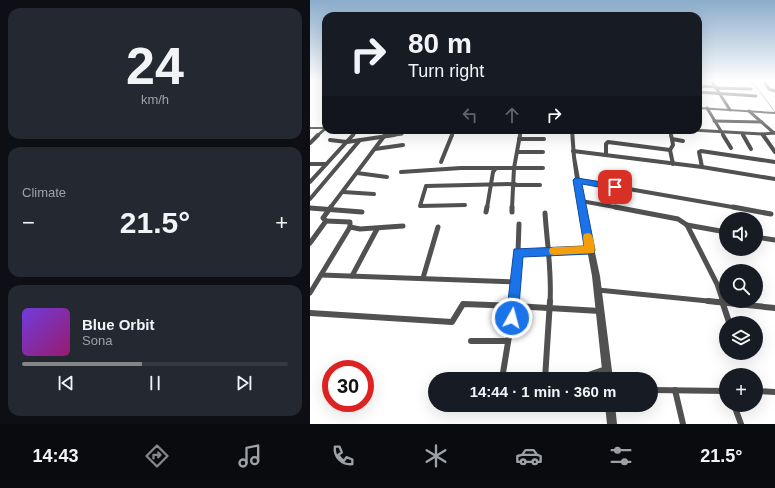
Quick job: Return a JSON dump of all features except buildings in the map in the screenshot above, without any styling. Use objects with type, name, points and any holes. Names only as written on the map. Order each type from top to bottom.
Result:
[{"type":"street","points":[[724,100],[730,110]]},
{"type":"street","points":[[702,108],[775,113]]},
{"type":"street","points":[[707,108],[731,148]]},
{"type":"street","points":[[749,111],[774,133]]},
{"type":"street","points":[[714,121],[762,122]]},
{"type":"street","points":[[310,128],[322,128]]},
{"type":"street","points":[[702,130],[762,134],[774,133]]},
{"type":"street","points":[[310,143],[322,132]]},
{"type":"street","points":[[742,133],[751,149]]},
{"type":"street","points":[[310,182],[354,134]]},
{"type":"street","points":[[330,140],[347,142],[402,134]]},
{"type":"street","points":[[440,162],[452,134]]},
{"type":"street","points":[[512,212],[515,184],[514,168],[520,134]]},
{"type":"street","points":[[572,134],[577,180],[598,290],[606,370],[599,372]]},
{"type":"street","points":[[671,134],[673,145],[670,150],[673,164]]},
{"type":"street","points":[[762,134],[775,152]]},
{"type":"street","points":[[326,221],[323,218],[329,209],[385,136]]},
{"type":"street","points":[[519,139],[544,139]]},
{"type":"street","points":[[672,139],[683,141]]},
{"type":"street","points":[[310,199],[360,140]]},
{"type":"street","points":[[606,156],[606,144],[608,142],[666,148],[670,150]]},
{"type":"street","points":[[375,149],[403,145]]},
{"type":"street","points":[[573,151],[702,167],[775,179]]},
{"type":"street","points":[[702,167],[699,152],[701,151],[775,162]]},
{"type":"street","points":[[517,152],[543,152]]},
{"type":"street","points":[[310,164],[326,164]]},
{"type":"street","points":[[401,172],[461,168],[543,168]]},
{"type":"street","points":[[486,212],[493,172],[496,168]]},
{"type":"street","points":[[357,173],[387,177]]},
{"type":"street","points":[[577,180],[770,214]]},
{"type":"street","points":[[465,205],[420,206],[426,186],[491,184],[540,185]]},
{"type":"street","points":[[343,192],[374,194]]},
{"type":"street","points":[[581,201],[678,220],[687,225],[719,231]]},
{"type":"street","points":[[310,208],[362,212]]},
{"type":"street","points":[[545,213],[547,251],[551,283],[545,372]]},
{"type":"street","points":[[310,293],[350,227],[350,222],[326,221]]},
{"type":"street","points":[[310,243],[326,221]]},
{"type":"street","points":[[503,372],[514,306],[519,224]]},
{"type":"street","points":[[687,225],[719,290]]},
{"type":"street","points":[[350,227],[377,228],[403,226]]},
{"type":"street","points":[[423,278],[438,227]]},
{"type":"street","points":[[352,276],[377,228]]},
{"type":"street","points":[[763,238],[775,240]]},
{"type":"street","points":[[518,252],[590,250]]},
{"type":"street","points":[[321,275],[516,282]]},
{"type":"street","points":[[598,290],[719,303]]},
{"type":"street","points":[[310,313],[452,322],[463,304],[600,311]]},
{"type":"street","points":[[763,307],[775,308]]},
{"type":"street","points":[[471,342],[508,342]]},
{"type":"street","points":[[658,390],[719,391]]},
{"type":"street","points":[[675,390],[683,424]]},
{"type":"street","points":[[763,392],[775,392]]},
{"type":"street","points":[[611,412],[612,424]]},
{"type":"street","points":[[737,412],[741,424]]},
{"type":"waterway","points":[[766,100],[775,112]]},
{"type":"slow traffic","points":[[554,251],[590,250],[588,237]]},
{"type":"route","points":[[512,318],[518,252],[590,250],[577,180],[615,187]]}]
